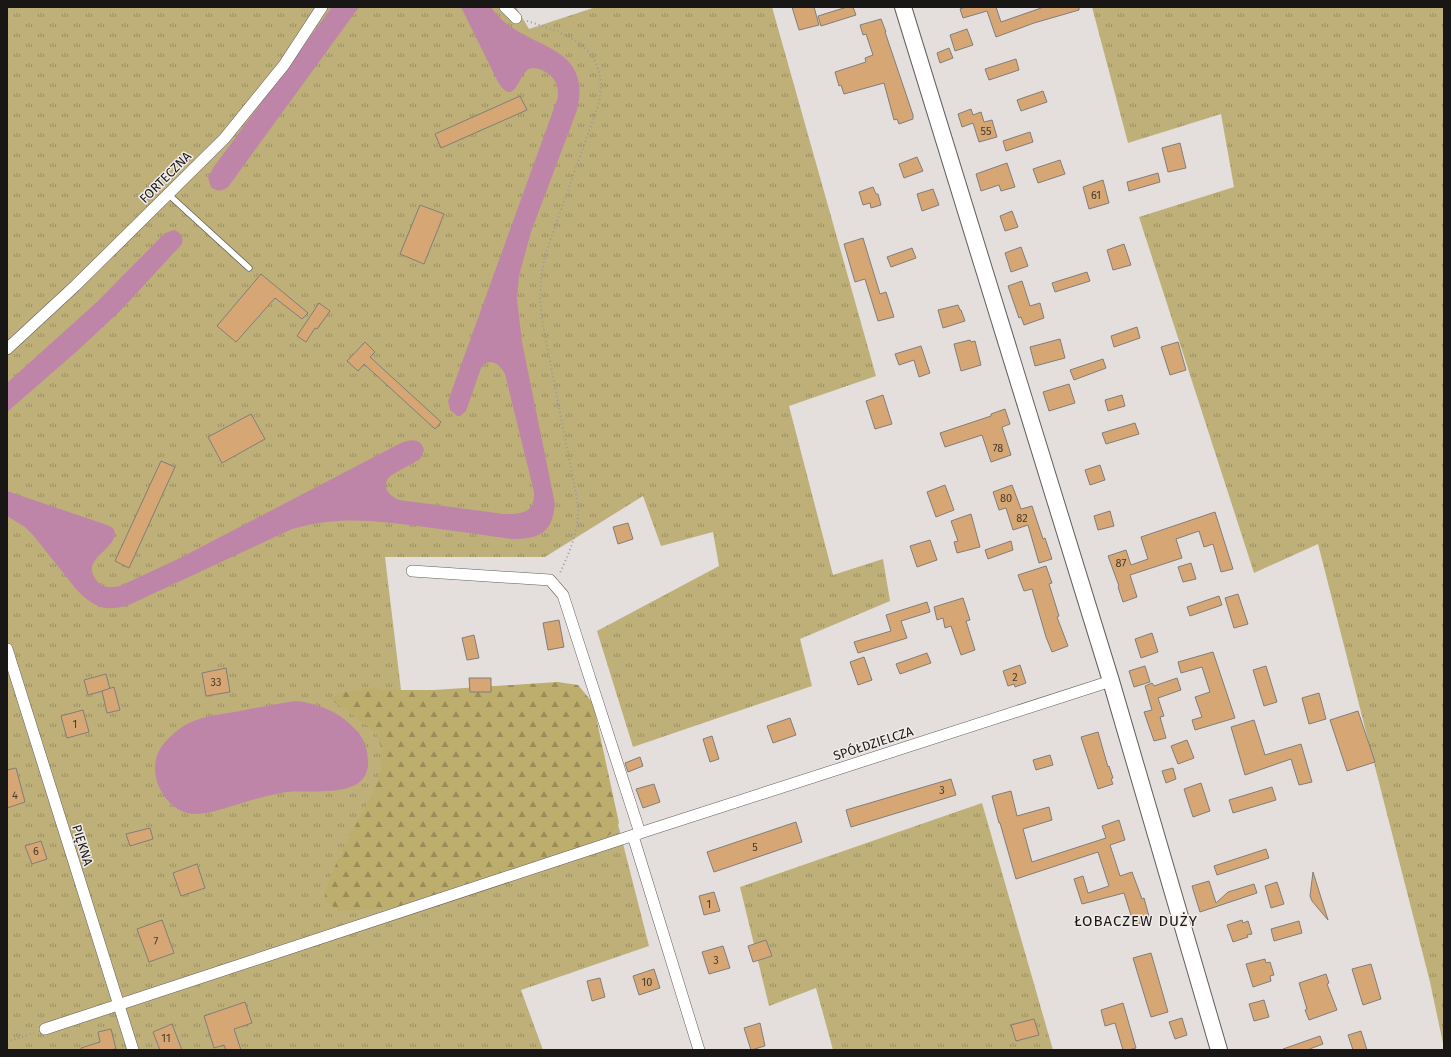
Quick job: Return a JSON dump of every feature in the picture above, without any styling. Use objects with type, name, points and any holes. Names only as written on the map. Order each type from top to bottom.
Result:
[{"type":"main road","points":[[903,7],[1111,681],[1219,1050]]},
{"type":"street","name":"FORTECZNA","points":[[7,349],[75,286],[224,139],[284,65],[322,7]]},
{"type":"street","points":[[505,7],[516,18]]},
{"type":"street","points":[[412,571],[550,580],[563,595],[639,833],[699,1050]]},
{"type":"street","name":"PIĘKNA","points":[[7,649],[133,1050]]},
{"type":"street","name":"SPÓŁDZIELCZA","points":[[45,1029],[639,833],[1111,681]]},
{"type":"lane","points":[[168,194],[249,268]]},
{"type":"path","points":[[516,18],[549,28],[580,43],[590,53],[598,65],[601,76],[602,90],[599,103],[545,255],[541,278],[540,298],[542,320],[578,511],[572,545],[555,585]]},
{"type":"path","points":[[7,1042],[45,1029]]},
{"type":"green space","points":[[7,7],[516,7],[529,29],[596,7],[772,7],[876,376],[789,406],[833,575],[883,559],[890,601],[800,639],[812,686],[633,747],[597,631],[719,566],[713,532],[661,546],[643,496],[545,557],[385,557],[404,715],[588,706],[649,946],[521,990],[543,1050],[7,1050]]},
{"type":"green space","points":[[1092,7],[1444,7],[1444,1048],[1430,982],[1318,544],[1254,573],[1139,217],[1234,187],[1221,114],[1128,143]]},
{"type":"green space","points":[[558,682],[578,685],[593,703],[619,823],[612,833],[592,848],[399,908],[339,911],[325,901],[325,890],[343,848],[373,793],[382,767],[382,750],[376,732],[330,699],[340,693],[374,687],[383,690],[434,690]]},
{"type":"green space","points":[[982,803],[1053,1050],[833,1050],[816,988],[769,1006],[740,887]]},
{"type":"shaded area","points":[[332,7],[359,7],[228,187],[220,190],[213,189],[208,178],[213,168]]},
{"type":"shaded area","points":[[461,7],[491,7],[504,21],[519,32],[565,58],[575,70],[579,87],[577,110],[531,232],[519,276],[517,299],[522,342],[555,504],[551,522],[543,532],[537,536],[512,539],[375,521],[358,520],[326,522],[292,529],[122,607],[101,607],[89,601],[76,589],[33,535],[25,527],[7,516],[7,491],[113,528],[115,533],[113,540],[95,561],[92,567],[97,581],[102,585],[111,587],[120,586],[178,559],[399,444],[411,440],[420,443],[424,450],[420,459],[390,476],[386,483],[389,493],[399,500],[504,514],[522,513],[530,508],[534,499],[534,492],[503,370],[491,362],[484,364],[481,368],[466,411],[460,416],[457,416],[450,410],[448,401],[558,97],[558,89],[555,81],[544,71],[532,68],[525,72],[516,88],[512,91],[508,92],[504,89],[498,82]]},
{"type":"shaded area","points":[[174,230],[181,235],[182,244],[120,311],[76,352],[7,412],[7,383],[97,302],[165,233]]},
{"type":"shaded area","points":[[295,701],[313,704],[330,710],[344,719],[358,732],[366,746],[368,763],[366,775],[359,783],[349,788],[336,790],[280,793],[201,814],[184,812],[169,802],[158,786],[155,767],[156,758],[160,749],[178,730],[191,722],[205,717]]},
{"type":"building","points":[[792,7],[814,7],[819,25],[799,30]]},
{"type":"building","points":[[847,7],[853,7],[856,15],[821,26],[818,16]]},
{"type":"building","points":[[965,7],[996,7],[1001,22],[1044,7],[1079,7],[1079,10],[1034,23],[996,37],[987,11],[963,18],[960,9]]},
{"type":"building","points":[[881,19],[913,115],[913,119],[899,124],[897,119],[894,120],[884,83],[844,94],[841,85],[839,86],[835,72],[866,62],[865,58],[873,55],[866,34],[863,35],[860,25]]},
{"type":"building","points":[[967,29],[973,45],[955,51],[950,35]]},
{"type":"building","points":[[949,48],[953,58],[940,63],[937,53]]},
{"type":"building","points":[[1016,59],[1019,70],[989,80],[985,69]]},
{"type":"building","points":[[1043,91],[1047,102],[1021,111],[1017,100]]},
{"type":"building","points":[[520,96],[527,110],[441,148],[435,134]]},
{"type":"building","points":[[971,109],[973,115],[981,112],[984,122],[992,120],[997,137],[979,142],[973,123],[962,127],[958,114]]},
{"type":"building","points":[[1030,132],[1033,142],[1006,151],[1003,141]]},
{"type":"building","points":[[1180,143],[1186,168],[1168,172],[1162,148]]},
{"type":"building","points":[[917,157],[923,171],[904,178],[899,164]]},
{"type":"building","points":[[1060,160],[1065,174],[1038,183],[1033,169]]},
{"type":"building","points":[[1007,163],[1015,187],[1001,191],[999,185],[981,191],[976,174]]},
{"type":"building","points":[[1158,173],[1160,182],[1129,191],[1127,182]]},
{"type":"building","points":[[1103,180],[1109,203],[1089,209],[1083,187]]},
{"type":"building","points":[[873,187],[876,194],[878,194],[881,205],[871,208],[870,203],[863,205],[859,192]]},
{"type":"building","points":[[933,189],[939,205],[922,211],[917,194]]},
{"type":"building","points":[[420,205],[444,214],[424,264],[400,254]]},
{"type":"building","points":[[1012,211],[1018,227],[1005,231],[1000,216]]},
{"type":"building","points":[[863,238],[880,294],[886,292],[894,317],[878,321],[865,279],[855,282],[844,244]]},
{"type":"building","points":[[1124,244],[1131,265],[1113,270],[1107,250]]},
{"type":"building","points":[[1021,247],[1028,266],[1011,272],[1005,253]]},
{"type":"building","points":[[912,248],[916,258],[891,267],[887,257]]},
{"type":"building","points":[[1087,272],[1090,281],[1055,292],[1052,283]]},
{"type":"building","points":[[261,274],[308,313],[302,319],[275,298],[236,342],[217,326]]},
{"type":"building","points":[[1022,281],[1030,306],[1040,303],[1044,318],[1024,325],[1021,317],[1019,318],[1008,286]]},
{"type":"building","points":[[319,303],[330,311],[317,329],[315,328],[306,342],[297,336]]},
{"type":"building","points":[[958,305],[965,321],[943,328],[938,310]]},
{"type":"building","points":[[1137,327],[1140,338],[1114,347],[1111,336]]},
{"type":"building","points":[[1060,339],[1065,358],[1035,366],[1030,347]]},
{"type":"building","points":[[970,340],[971,342],[975,341],[981,365],[961,371],[954,344]]},
{"type":"building","points":[[365,342],[375,352],[370,357],[441,422],[435,429],[364,364],[358,371],[347,361]]},
{"type":"building","points":[[1178,342],[1186,370],[1170,375],[1161,347]]},
{"type":"building","points":[[921,346],[930,373],[919,377],[914,360],[899,365],[895,354]]},
{"type":"building","points":[[1103,359],[1106,368],[1074,380],[1070,370]]},
{"type":"building","points":[[1069,384],[1075,403],[1049,411],[1043,392]]},
{"type":"building","points":[[883,395],[892,424],[875,429],[866,401]]},
{"type":"building","points":[[1122,395],[1125,406],[1108,411],[1105,400]]},
{"type":"building","points":[[1005,409],[1010,424],[1002,427],[1011,455],[991,462],[982,435],[945,447],[940,433],[991,416],[991,414]]},
{"type":"building","points":[[251,414],[265,439],[222,463],[208,437]]},
{"type":"building","points":[[1135,423],[1139,434],[1106,444],[1102,433]]},
{"type":"building","points":[[161,461],[175,467],[129,568],[115,561]]},
{"type":"building","points":[[1100,465],[1105,480],[1090,485],[1085,470]]},
{"type":"building","points":[[945,485],[954,510],[936,517],[927,492]]},
{"type":"building","points":[[1012,485],[1021,509],[1032,506],[1043,539],[1045,538],[1052,559],[1039,563],[1028,525],[1013,530],[1006,508],[999,510],[993,492]]},
{"type":"building","points":[[1110,511],[1114,526],[1098,530],[1094,516]]},
{"type":"building","points":[[1215,512],[1233,569],[1221,572],[1213,544],[1204,547],[1199,531],[1176,539],[1182,558],[1130,575],[1137,597],[1123,602],[1108,556],[1126,550],[1131,565],[1148,559],[1141,537]]},
{"type":"building","points":[[971,514],[980,547],[957,553],[954,542],[958,541],[951,521]]},
{"type":"building","points":[[628,523],[633,539],[618,544],[613,527]]},
{"type":"building","points":[[930,540],[937,560],[917,567],[910,546]]},
{"type":"building","points":[[1011,541],[1013,550],[988,559],[985,550]]},
{"type":"building","points":[[1191,563],[1196,579],[1183,582],[1178,567]]},
{"type":"building","points":[[1046,566],[1052,583],[1049,584],[1059,616],[1057,617],[1068,646],[1052,652],[1032,589],[1024,591],[1018,575]]},
{"type":"building","points":[[1238,594],[1248,624],[1234,628],[1225,598]]},
{"type":"building","points":[[1219,596],[1222,605],[1190,616],[1187,607]]},
{"type":"building","points":[[963,598],[970,620],[966,621],[975,650],[961,655],[951,626],[945,628],[943,618],[937,620],[934,607]]},
{"type":"building","points":[[927,602],[930,612],[901,621],[907,638],[858,653],[854,642],[891,631],[886,615]]},
{"type":"building","points":[[559,620],[564,647],[548,650],[543,623]]},
{"type":"building","points":[[1152,633],[1158,652],[1141,658],[1135,639]]},
{"type":"building","points":[[474,635],[479,658],[467,660],[462,638]]},
{"type":"building","points":[[1213,652],[1235,718],[1195,730],[1192,720],[1202,717],[1195,697],[1210,692],[1202,667],[1181,673],[1178,662]]},
{"type":"building","points":[[927,653],[931,663],[900,674],[896,664]]},
{"type":"building","points":[[864,657],[872,680],[858,685],[850,662]]},
{"type":"building","points":[[1020,665],[1026,683],[1015,687],[1014,684],[1008,686],[1003,671]]},
{"type":"building","points":[[1145,666],[1150,682],[1134,687],[1129,671]]},
{"type":"building","points":[[1266,666],[1277,702],[1264,706],[1253,670]]},
{"type":"building","points":[[226,668],[230,692],[206,696],[202,673]]},
{"type":"building","points":[[106,674],[110,689],[88,695],[84,680]]},
{"type":"building","points":[[469,678],[491,678],[491,692],[470,692]]},
{"type":"building","points":[[1177,678],[1181,690],[1158,698],[1164,716],[1160,717],[1166,738],[1154,741],[1144,712],[1152,710],[1145,686],[1152,683],[1154,686]]},
{"type":"building","points":[[114,687],[120,710],[107,713],[102,691]]},
{"type":"building","points":[[1319,693],[1326,719],[1309,724],[1302,698]]},
{"type":"building","points":[[83,710],[89,732],[67,738],[61,716]]},
{"type":"building","points":[[1358,711],[1375,762],[1347,771],[1330,720]]},
{"type":"building","points":[[790,718],[796,735],[773,743],[767,726]]},
{"type":"building","points":[[1254,720],[1265,755],[1301,744],[1312,782],[1299,785],[1291,759],[1245,775],[1231,727]]},
{"type":"building","points":[[1098,732],[1108,767],[1109,766],[1113,778],[1111,779],[1113,784],[1098,789],[1081,737]]},
{"type":"building","points":[[712,736],[719,759],[710,762],[703,739]]},
{"type":"building","points":[[1187,740],[1194,758],[1178,764],[1171,746]]},
{"type":"building","points":[[1050,755],[1053,765],[1036,770],[1033,760]]},
{"type":"building","points":[[640,757],[643,766],[628,772],[625,763]]},
{"type":"building","points":[[16,768],[25,802],[7,808],[7,770]]},
{"type":"building","points":[[1173,768],[1176,779],[1166,783],[1162,771]]},
{"type":"building","points":[[951,779],[956,795],[851,827],[846,810]]},
{"type":"building","points":[[1201,783],[1210,811],[1193,817],[1184,789]]},
{"type":"building","points":[[654,784],[660,802],[643,808],[636,789]]},
{"type":"building","points":[[1272,787],[1276,800],[1233,813],[1229,800]]},
{"type":"building","points":[[1011,791],[1017,816],[1049,807],[1052,820],[1023,829],[1032,862],[1106,838],[1102,826],[1119,820],[1125,840],[1110,845],[1120,876],[1132,872],[1142,899],[1144,898],[1150,920],[1134,925],[1124,893],[1082,904],[1074,879],[1083,876],[1088,893],[1109,886],[1098,852],[1016,879],[992,796]]},
{"type":"building","points":[[796,822],[802,842],[714,872],[707,852]]},
{"type":"building","points":[[150,828],[153,839],[130,846],[126,834]]},
{"type":"building","points":[[41,841],[47,859],[32,864],[25,846]]},
{"type":"building","points":[[1266,849],[1269,858],[1217,875],[1214,866]]},
{"type":"building","points":[[197,864],[205,888],[181,896],[173,873]]},
{"type":"building","points":[[1313,872],[1328,920],[1312,901],[1310,896]]},
{"type":"building","points":[[1209,881],[1216,903],[1228,892],[1254,884],[1257,893],[1200,912],[1192,886]]},
{"type":"building","points":[[1277,882],[1284,904],[1271,908],[1265,886]]},
{"type":"building","points":[[714,892],[720,911],[704,915],[699,896]]},
{"type":"building","points":[[162,920],[174,953],[149,962],[137,929]]},
{"type":"building","points":[[1242,920],[1243,923],[1248,921],[1252,934],[1247,935],[1248,937],[1233,942],[1227,925]]},
{"type":"building","points":[[1299,921],[1302,933],[1274,941],[1271,929]]},
{"type":"building","points":[[766,940],[772,956],[753,962],[748,946]]},
{"type":"building","points":[[723,946],[730,968],[709,974],[702,952]]},
{"type":"building","points":[[1151,953],[1168,1012],[1151,1017],[1133,958]]},
{"type":"building","points":[[1265,959],[1266,963],[1270,962],[1274,975],[1270,976],[1271,981],[1253,987],[1246,964]]},
{"type":"building","points":[[1371,964],[1381,999],[1363,1005],[1352,969]]},
{"type":"building","points":[[654,969],[660,988],[639,995],[633,976]]},
{"type":"building","points":[[1326,974],[1329,983],[1327,984],[1337,1010],[1309,1020],[1305,1010],[1307,1009],[1299,983]]},
{"type":"building","points":[[600,978],[605,997],[592,1001],[587,981]]},
{"type":"building","points":[[1264,1000],[1269,1017],[1254,1021],[1249,1004]]},
{"type":"building","points":[[245,1002],[252,1023],[234,1029],[241,1050],[226,1050],[224,1045],[214,1048],[204,1016]]},
{"type":"building","points":[[1123,1003],[1136,1048],[1128,1050],[1123,1050],[1115,1023],[1105,1026],[1101,1010]]},
{"type":"building","points":[[1182,1018],[1187,1035],[1175,1039],[1169,1022]]},
{"type":"building","points":[[1034,1019],[1039,1035],[1016,1041],[1011,1025]]},
{"type":"building","points":[[760,1023],[765,1046],[751,1050],[744,1028]]},
{"type":"building","points":[[172,1024],[182,1050],[160,1050],[153,1032]]},
{"type":"building","points":[[111,1029],[116,1049],[81,1050],[81,1048],[100,1042],[98,1032]]},
{"type":"building","points":[[1361,1031],[1367,1050],[1353,1050],[1348,1035]]},
{"type":"building","points":[[1320,1036],[1323,1044],[1307,1050],[1283,1050],[1283,1049]]},
{"type":"district","name":"ŁOBACZEW DUŻY","points":[[1136,921]]}]
